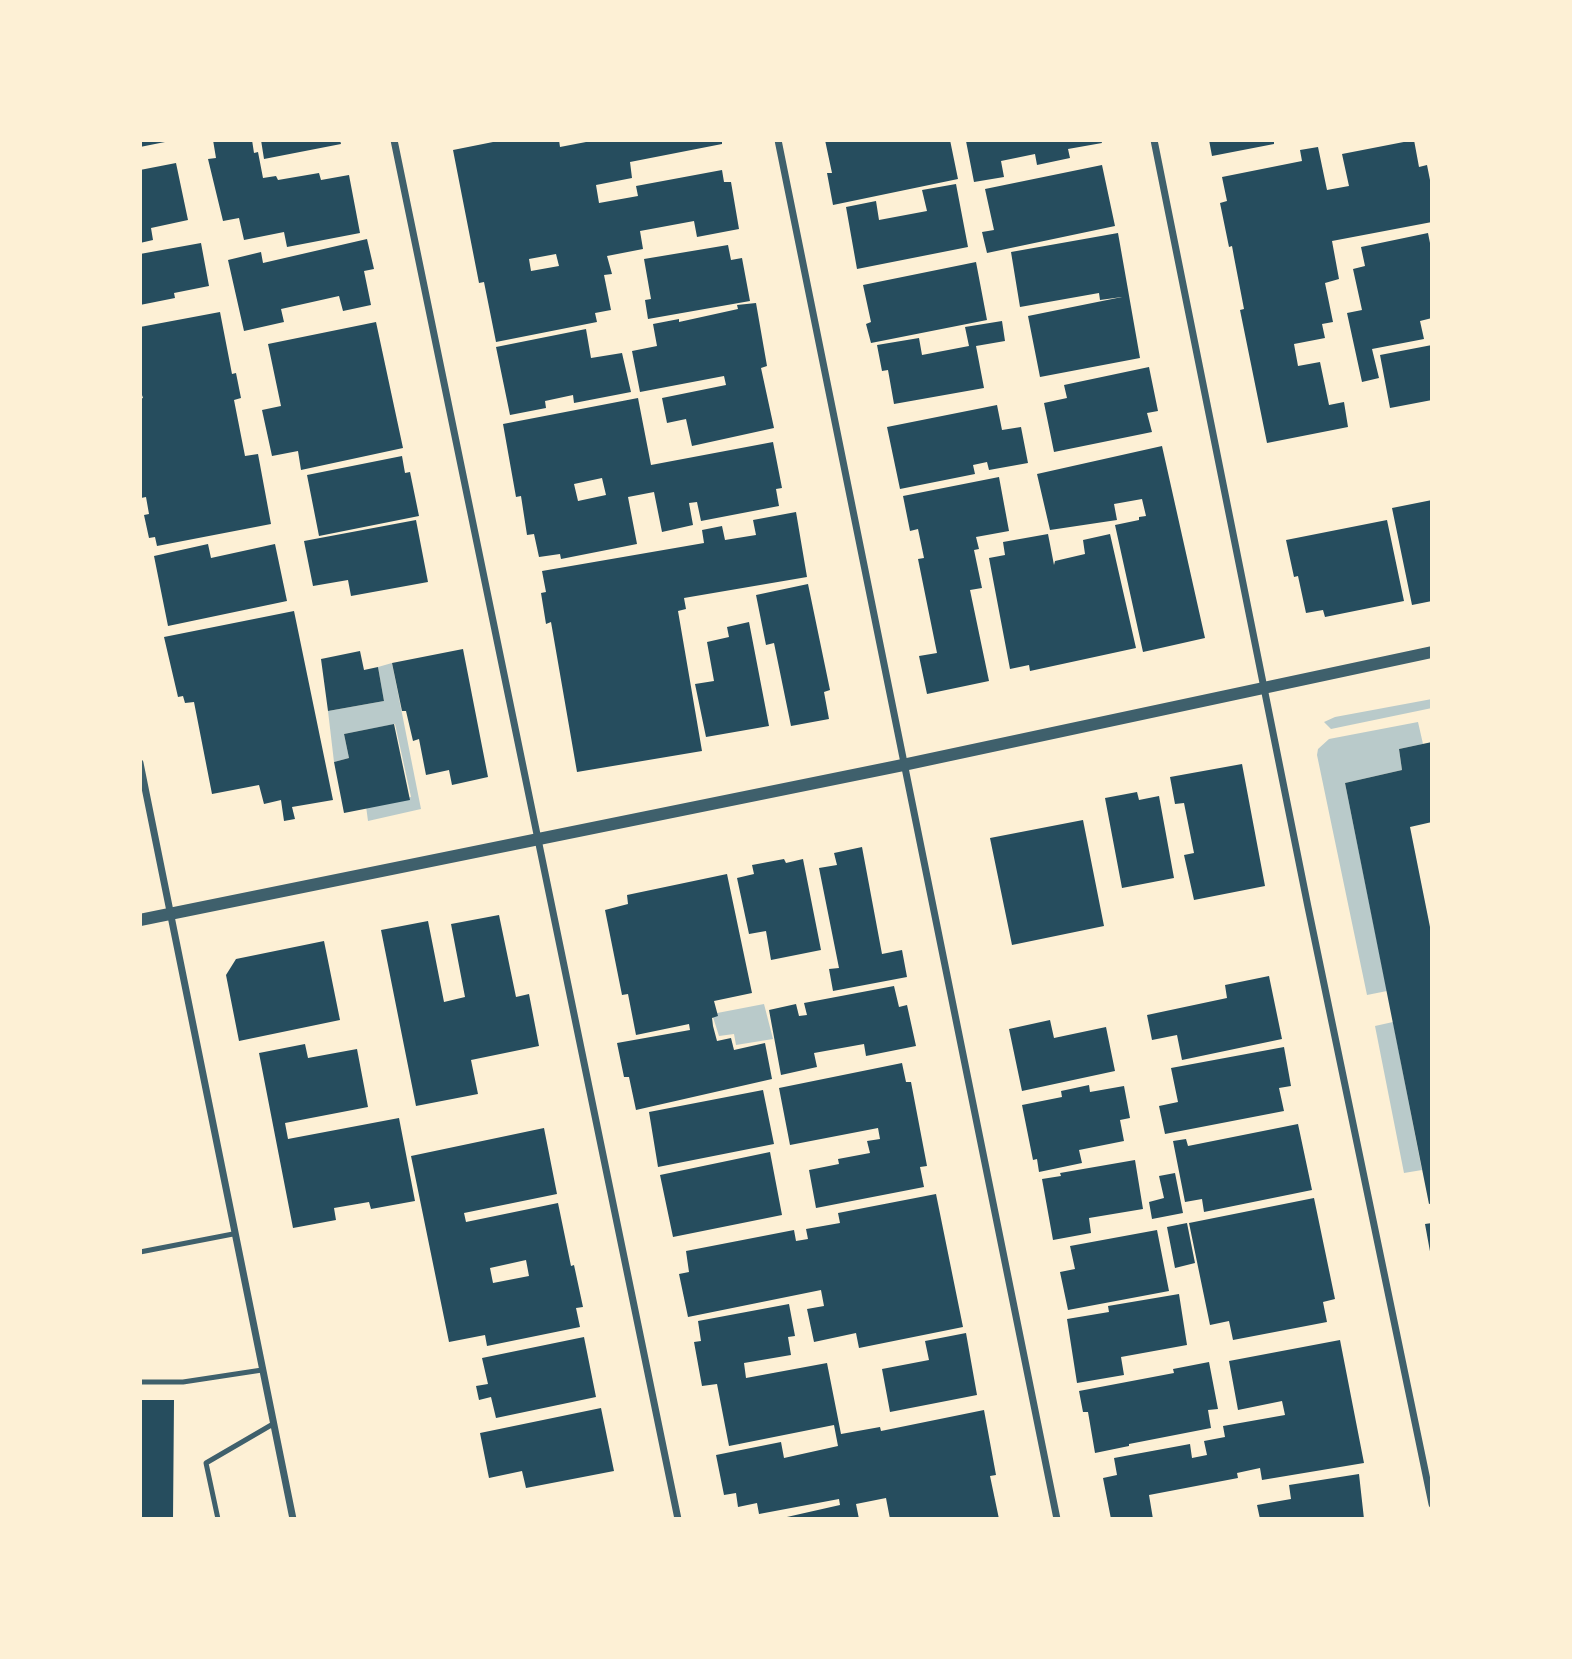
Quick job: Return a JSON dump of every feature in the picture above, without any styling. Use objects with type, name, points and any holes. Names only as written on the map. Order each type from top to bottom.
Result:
[{"type":"street","points":[[394,140],[678,1519]]},
{"type":"street","points":[[778,140],[1057,1519]]},
{"type":"street","points":[[1154,140],[1432,1504]]},
{"type":"street","points":[[140,920],[903,765],[1432,652]]},
{"type":"street","points":[[140,763],[292,1519]]},
{"type":"lane","points":[[140,1252],[233,1234]]},
{"type":"lane","points":[[140,1381],[183,1382],[262,1370]]},
{"type":"lane","points":[[218,1519],[206,1463],[273,1424]]},
{"type":"shaded area","points":[[392,663],[421,809],[368,821],[366,806],[411,797],[395,724],[344,734],[349,758],[334,762],[328,711],[384,701],[378,667]]},
{"type":"shaded area","points":[[1432,699],[1432,708],[1331,729],[1324,722],[1335,717]]},
{"type":"shaded area","points":[[1418,722],[1423,744],[1399,749],[1402,770],[1345,783],[1387,991],[1367,995],[1317,755],[1318,749],[1329,739]]},
{"type":"shaded area","points":[[764,1004],[773,1039],[736,1045],[734,1034],[719,1036],[712,1014]]},
{"type":"shaded area","points":[[1393,1022],[1422,1170],[1404,1173],[1375,1026]]},
{"type":"building","points":[[140,140],[170,140],[170,141],[140,147]]},
{"type":"building","points":[[213,140],[252,140],[254,153],[258,152],[263,178],[276,176],[278,180],[319,173],[321,180],[349,175],[360,233],[287,247],[284,232],[244,240],[239,218],[223,221],[208,159],[216,158]]},
{"type":"building","points":[[261,140],[340,140],[341,144],[264,159]]},
{"type":"building","points":[[503,140],[559,140],[560,147],[586,142],[585,140],[722,140],[722,144],[630,162],[632,178],[596,185],[599,203],[638,196],[636,186],[722,170],[724,182],[731,182],[739,229],[697,237],[694,221],[640,231],[643,249],[607,256],[612,274],[604,275],[611,310],[595,313],[597,322],[496,342],[484,282],[479,283],[453,150]],"holes":[[[556,254],[559,266],[531,271],[529,259]]]},
{"type":"building","points":[[825,140],[950,140],[958,179],[833,205],[827,173],[832,173]]},
{"type":"building","points":[[1101,140],[1102,143],[1068,149],[1070,158],[1037,165],[1035,154],[1001,161],[1004,177],[974,182],[966,141]]},
{"type":"building","points":[[1209,140],[1274,140],[1274,144],[1212,156]]},
{"type":"building","points":[[1414,140],[1419,167],[1427,165],[1432,190],[1432,222],[1332,241],[1339,279],[1325,283],[1333,322],[1322,324],[1325,338],[1294,344],[1298,366],[1320,362],[1329,405],[1344,402],[1348,427],[1267,443],[1240,310],[1244,309],[1232,246],[1229,247],[1220,203],[1227,201],[1222,177],[1302,161],[1300,150],[1318,147],[1327,190],[1349,186],[1342,154]]},
{"type":"building","points":[[176,163],[188,220],[151,228],[153,240],[140,243],[140,170]]},
{"type":"building","points":[[1102,165],[1115,226],[987,253],[982,232],[994,230],[985,189]]},
{"type":"building","points":[[956,184],[968,247],[857,269],[846,207],[876,201],[879,220],[927,211],[922,190]]},
{"type":"building","points":[[1118,233],[1140,358],[1040,377],[1028,316],[1122,297],[1100,300],[1099,293],[1020,307],[1011,252]]},
{"type":"building","points":[[1428,233],[1432,253],[1432,318],[1420,321],[1424,339],[1372,349],[1379,378],[1362,382],[1347,313],[1362,310],[1353,269],[1365,266],[1361,247]]},
{"type":"building","points":[[367,239],[374,269],[364,271],[371,305],[343,311],[339,296],[281,309],[284,322],[244,331],[228,260],[261,252],[263,263]]},
{"type":"building","points":[[201,243],[209,286],[174,293],[175,298],[140,305],[140,254]]},
{"type":"building","points":[[728,245],[731,260],[742,258],[750,301],[648,319],[645,300],[651,299],[644,259]]},
{"type":"building","points":[[976,262],[987,320],[871,343],[866,324],[871,322],[863,285]]},
{"type":"building","points":[[756,303],[767,366],[761,368],[774,428],[692,446],[686,419],[667,423],[662,398],[726,385],[724,376],[640,392],[632,351],[657,346],[653,324],[679,319],[679,322],[738,309],[737,305]]},
{"type":"building","points":[[220,312],[232,374],[236,373],[241,398],[234,400],[245,456],[258,454],[271,524],[157,546],[155,537],[149,538],[144,515],[149,514],[146,497],[141,498],[140,491],[140,399],[143,398],[140,389],[140,327]]},
{"type":"building","points":[[1002,321],[1005,341],[976,346],[984,388],[894,404],[888,370],[882,371],[877,345],[919,338],[922,355],[969,346],[965,327]]},
{"type":"building","points":[[376,322],[403,448],[301,470],[298,451],[272,456],[262,410],[281,406],[268,344]]},
{"type":"building","points":[[586,329],[591,358],[622,353],[631,392],[574,403],[573,395],[545,401],[546,408],[510,415],[496,347]]},
{"type":"building","points":[[1432,345],[1432,400],[1390,408],[1380,355]]},
{"type":"building","points":[[1149,367],[1158,411],[1147,413],[1152,432],[1054,452],[1044,403],[1067,398],[1064,385]]},
{"type":"building","points":[[638,398],[651,465],[773,442],[782,488],[776,489],[779,506],[701,521],[697,502],[689,503],[693,525],[662,532],[654,492],[628,497],[637,544],[561,559],[560,554],[539,557],[534,534],[527,535],[521,496],[516,497],[503,424]],"holes":[[[602,478],[606,495],[578,501],[574,484]]]},
{"type":"building","points":[[997,405],[1002,430],[1021,427],[1028,463],[989,470],[987,462],[973,465],[975,474],[900,489],[887,427]]},
{"type":"building","points":[[1162,446],[1205,638],[1143,652],[1115,525],[1146,516],[1142,499],[1114,504],[1117,520],[1050,530],[1037,474]]},
{"type":"building","points":[[402,456],[405,473],[410,472],[419,516],[319,536],[307,475]]},
{"type":"building","points":[[999,477],[1009,531],[976,537],[979,549],[974,550],[982,588],[970,590],[989,681],[927,694],[919,656],[937,653],[918,559],[924,558],[918,529],[910,531],[903,496]]},
{"type":"building","points":[[1432,500],[1432,601],[1412,605],[1392,508]]},
{"type":"building","points":[[796,512],[807,577],[684,598],[686,609],[678,611],[702,751],[577,772],[551,622],[546,624],[541,593],[546,592],[542,571],[704,543],[702,530],[722,526],[725,540],[756,535],[753,520]]},
{"type":"building","points":[[416,520],[428,582],[351,596],[348,580],[313,586],[304,541]]},
{"type":"building","points":[[1387,520],[1404,601],[1325,617],[1323,610],[1306,613],[1286,540]]},
{"type":"building","points":[[1048,534],[1054,565],[1055,561],[1085,554],[1083,540],[1110,534],[1136,648],[1030,671],[1029,665],[1010,669],[989,558],[1005,555],[1003,542]]},
{"type":"building","points":[[208,544],[211,558],[275,544],[287,601],[168,626],[154,556]]},
{"type":"building","points":[[808,584],[830,690],[824,692],[829,719],[791,726],[774,643],[766,645],[756,595]]},
{"type":"building","points":[[294,611],[333,800],[292,807],[295,819],[284,821],[281,800],[264,804],[259,785],[212,794],[194,702],[185,703],[183,696],[178,697],[164,637]]},
{"type":"building","points":[[749,622],[769,726],[706,737],[695,684],[714,681],[707,642],[729,637],[727,627]]},
{"type":"building","points":[[463,649],[488,777],[452,785],[449,770],[426,775],[419,739],[413,741],[406,711],[402,711],[392,663]]},
{"type":"building","points":[[360,651],[364,670],[378,667],[384,701],[328,711],[321,659]]},
{"type":"building","points":[[394,724],[410,800],[344,813],[334,762],[349,758],[344,734]]},
{"type":"building","points":[[1432,742],[1432,822],[1410,827],[1432,937],[1432,1203],[1429,1204],[1345,783],[1402,770],[1399,749]]},
{"type":"building","points":[[1242,764],[1265,886],[1194,900],[1184,855],[1194,853],[1184,803],[1175,804],[1170,777]]},
{"type":"building","points":[[1137,792],[1139,800],[1159,796],[1174,878],[1122,888],[1105,798]]},
{"type":"building","points":[[1083,820],[1104,926],[1012,945],[990,838]]},
{"type":"building","points":[[862,847],[882,954],[902,950],[907,977],[833,991],[829,969],[839,968],[819,868],[837,865],[834,853]]},
{"type":"building","points":[[784,859],[786,863],[803,859],[821,950],[771,960],[766,931],[749,934],[737,878],[754,874],[752,865]]},
{"type":"building","points":[[727,874],[752,993],[714,1001],[718,1016],[712,1018],[713,1026],[717,1041],[731,1038],[734,1050],[765,1043],[772,1079],[636,1110],[629,1077],[624,1077],[617,1043],[690,1030],[689,1024],[636,1035],[628,994],[622,995],[605,910],[628,904],[627,895]]},
{"type":"building","points":[[499,915],[516,997],[529,994],[539,1046],[471,1060],[478,1094],[416,1106],[381,930],[428,921],[444,1002],[465,997],[451,924]]},
{"type":"building","points":[[324,941],[340,1020],[239,1041],[226,975],[236,959]]},
{"type":"building","points":[[1269,976],[1282,1039],[1182,1060],[1177,1035],[1152,1040],[1147,1015],[1227,998],[1225,985]]},
{"type":"building","points":[[894,986],[899,1007],[907,1005],[916,1046],[866,1056],[864,1044],[814,1053],[817,1067],[781,1075],[769,1010],[796,1004],[799,1016],[807,1015],[804,1003]]},
{"type":"building","points":[[1050,1020],[1054,1038],[1106,1027],[1115,1071],[1022,1091],[1009,1029]]},
{"type":"building","points":[[305,1044],[308,1058],[357,1049],[368,1107],[285,1123],[288,1139],[399,1118],[415,1201],[371,1209],[369,1202],[334,1208],[336,1220],[293,1228],[259,1053]]},
{"type":"building","points":[[1284,1047],[1291,1086],[1279,1088],[1284,1111],[1165,1134],[1159,1106],[1178,1102],[1171,1068]]},
{"type":"building","points":[[902,1063],[906,1082],[911,1082],[927,1166],[920,1167],[924,1187],[816,1208],[809,1170],[839,1164],[838,1159],[870,1153],[867,1141],[880,1139],[878,1128],[790,1145],[779,1088]]},
{"type":"building","points":[[1089,1085],[1090,1092],[1124,1086],[1130,1118],[1120,1120],[1124,1141],[1079,1150],[1082,1163],[1039,1172],[1037,1159],[1033,1160],[1022,1105],[1062,1097],[1061,1091]]},
{"type":"building","points":[[763,1090],[774,1144],[658,1167],[649,1112]]},
{"type":"building","points":[[1298,1124],[1312,1190],[1204,1212],[1202,1199],[1185,1202],[1173,1141],[1186,1139],[1188,1146]]},
{"type":"building","points":[[544,1128],[557,1194],[464,1213],[466,1222],[558,1203],[583,1307],[576,1308],[580,1327],[487,1346],[485,1335],[449,1342],[411,1156]],"holes":[[[526,1260],[529,1276],[493,1283],[490,1268]]]},
{"type":"building","points":[[770,1152],[782,1215],[673,1237],[660,1175]]},
{"type":"building","points":[[1135,1160],[1143,1209],[1089,1218],[1091,1233],[1053,1240],[1042,1179],[1061,1176],[1060,1173]]},
{"type":"building","points":[[1175,1173],[1183,1213],[1152,1219],[1149,1202],[1164,1198],[1159,1176]]},
{"type":"building","points":[[936,1194],[963,1327],[859,1348],[856,1333],[814,1342],[807,1309],[824,1306],[821,1290],[688,1317],[679,1274],[689,1272],[686,1251],[794,1230],[796,1241],[808,1239],[806,1229],[840,1223],[838,1213]]},
{"type":"building","points":[[1314,1198],[1335,1299],[1323,1302],[1327,1322],[1233,1340],[1229,1321],[1210,1325],[1189,1223]]},
{"type":"building","points":[[1187,1223],[1195,1263],[1175,1268],[1167,1227]]},
{"type":"building","points":[[1432,1223],[1432,1257],[1431,1257],[1425,1224]]},
{"type":"building","points":[[1157,1230],[1169,1291],[1068,1310],[1060,1272],[1075,1269],[1070,1246]]},
{"type":"building","points":[[1179,1294],[1187,1345],[1121,1357],[1124,1375],[1077,1383],[1067,1319],[1109,1312],[1108,1306]]},
{"type":"building","points":[[789,1304],[795,1336],[788,1337],[791,1355],[744,1363],[746,1378],[827,1363],[841,1434],[880,1427],[881,1431],[984,1410],[996,1475],[990,1476],[999,1519],[890,1519],[886,1498],[856,1504],[859,1519],[778,1519],[840,1505],[839,1499],[759,1514],[757,1503],[738,1507],[736,1493],[724,1495],[716,1455],[781,1442],[784,1458],[838,1446],[834,1425],[729,1446],[717,1384],[702,1386],[694,1342],[701,1341],[698,1321]]},
{"type":"building","points":[[966,1333],[977,1395],[890,1412],[882,1369],[929,1360],[925,1341]]},
{"type":"building","points":[[584,1337],[596,1397],[496,1418],[491,1397],[479,1400],[476,1386],[488,1384],[482,1358]]},
{"type":"building","points":[[1340,1340],[1364,1463],[1262,1480],[1260,1468],[1237,1473],[1238,1478],[1149,1495],[1153,1519],[1111,1519],[1103,1478],[1117,1475],[1114,1458],[1190,1444],[1192,1458],[1207,1455],[1204,1441],[1225,1437],[1223,1426],[1285,1415],[1282,1401],[1238,1410],[1229,1361]]},
{"type":"building","points":[[1209,1362],[1218,1409],[1208,1410],[1211,1428],[1095,1453],[1088,1412],[1083,1412],[1079,1391],[1174,1373],[1173,1369]]},
{"type":"building","points":[[140,1400],[174,1400],[173,1519],[140,1519]]},
{"type":"building","points":[[601,1408],[614,1471],[526,1488],[522,1471],[489,1478],[480,1433]]},
{"type":"building","points":[[1359,1474],[1364,1519],[1260,1519],[1257,1505],[1291,1499],[1289,1485]]}]
